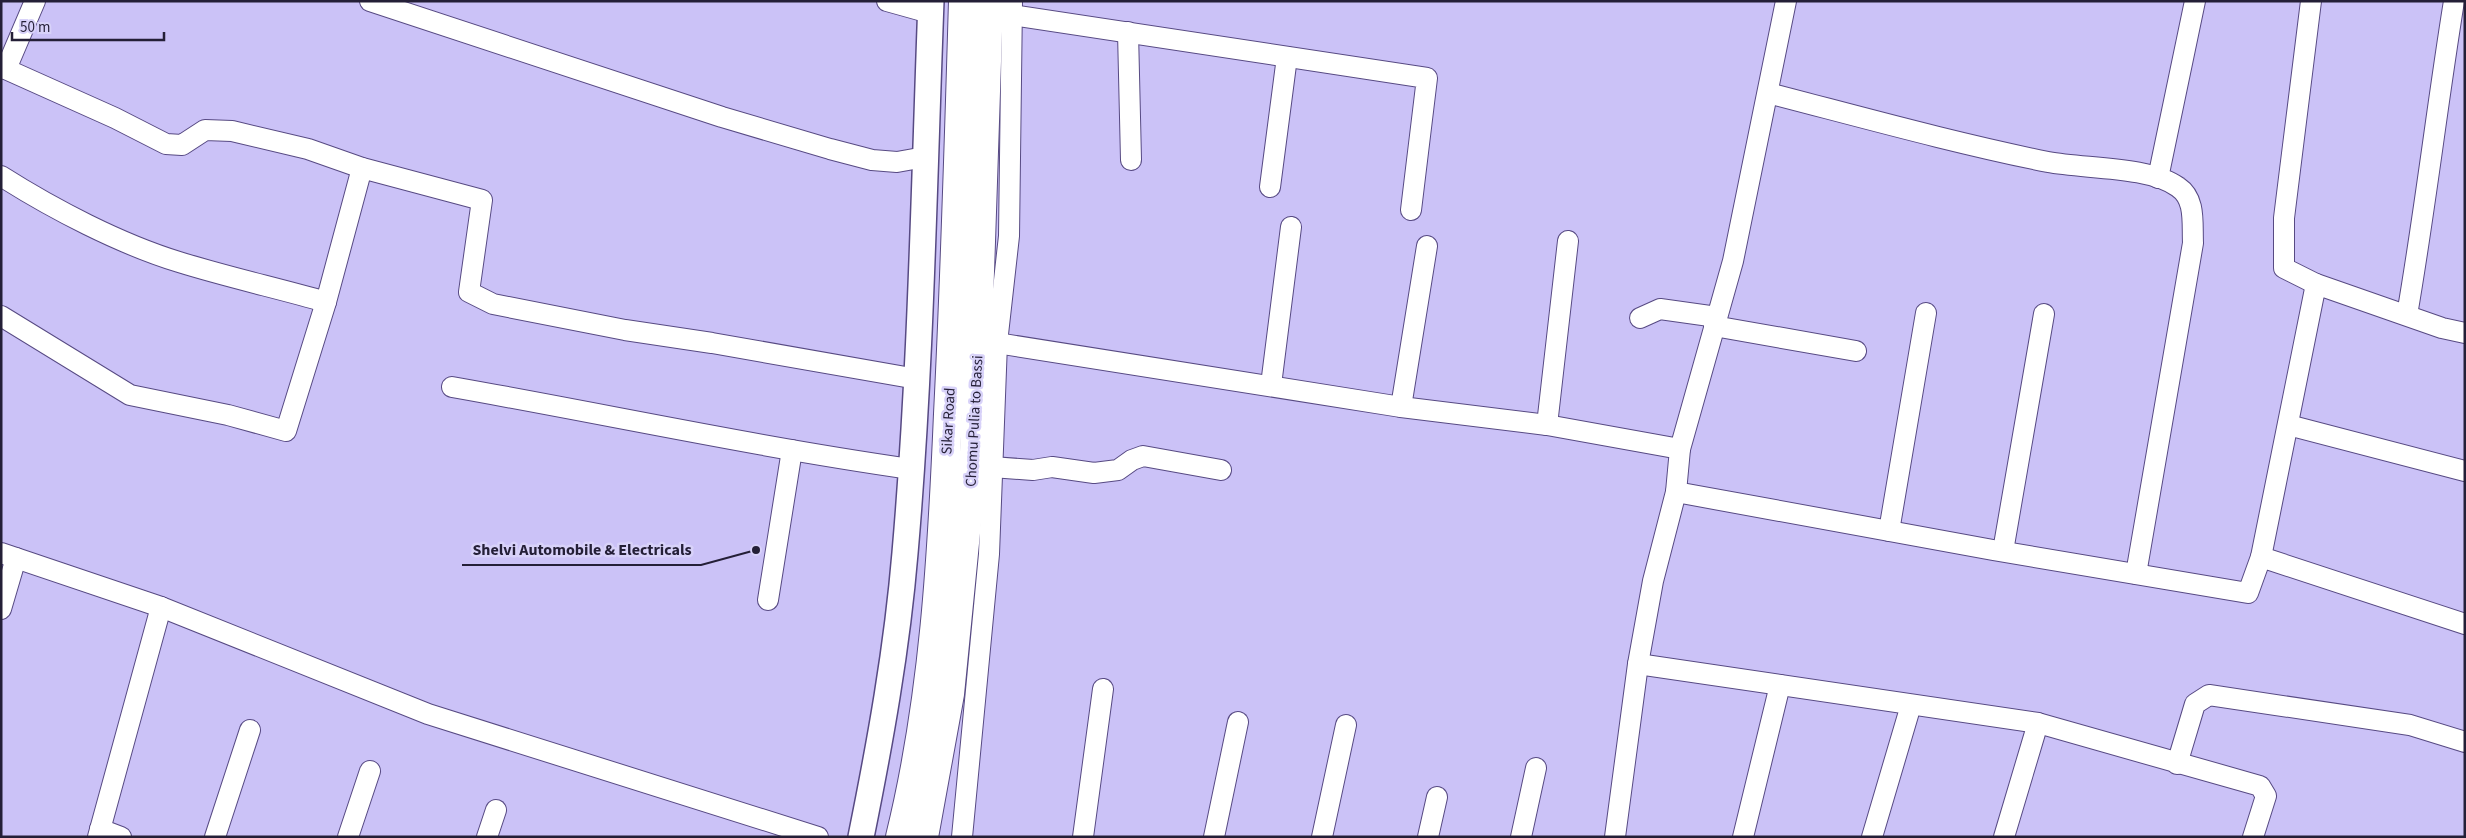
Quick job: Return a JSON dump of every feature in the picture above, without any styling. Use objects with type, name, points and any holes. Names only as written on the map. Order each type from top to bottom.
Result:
[{"type":"highway","name":"Sikar Road","points":[[900,837],[928,685],[943,520],[956,249],[964,1]]},
{"type":"highway","name":"Chomu Pulia to Bassi","points":[[924,837],[950,694],[974,452],[989,1]]},
{"type":"main road","points":[[861,837],[894,655],[905,554],[917,379],[931,7]]},
{"type":"street","points":[[35,1],[4,68],[115,118],[166,144],[182,145],[205,130],[232,131],[308,150],[362,168],[482,200],[469,292],[493,304],[625,330],[722,344],[917,379]]},
{"type":"street","points":[[370,1],[722,117],[830,150],[872,160],[897,162],[925,158]]},
{"type":"street","points":[[887,1],[931,7]]},
{"type":"street","points":[[1615,837],[1638,664],[1653,581],[1676,492],[1680,449],[1733,261],[1786,1]]},
{"type":"street","points":[[2158,178],[2195,1]]},
{"type":"street","points":[[2311,1],[2284,218],[2284,268],[2316,284],[2465,334]]},
{"type":"street","points":[[2407,315],[2454,1]]},
{"type":"street","points":[[962,837],[989,554],[997,343],[1009,236],[1012,8],[1128,32],[1426,78],[1411,210]]},
{"type":"street","points":[[1128,32],[1131,160]]},
{"type":"street","points":[[1270,187],[1287,56]]},
{"type":"street","points":[[1768,92],[2014,155],[2063,165],[2150,174],[2179,187],[2192,205],[2193,242],[2136,574]]},
{"type":"street","points":[[1,316],[130,395],[228,415],[286,431],[326,302],[362,168]]},
{"type":"street","points":[[1,176],[45,204],[132,245],[179,262],[326,302]]},
{"type":"street","points":[[1271,386],[1291,227]]},
{"type":"street","points":[[1547,426],[1568,241]]},
{"type":"street","points":[[1401,407],[1426,246]]},
{"type":"street","points":[[1676,492],[2248,593],[2262,557],[2316,284]]},
{"type":"street","points":[[1640,318],[1660,309],[1856,351]]},
{"type":"street","points":[[1889,531],[1926,314]]},
{"type":"street","points":[[2003,551],[2044,314]]},
{"type":"street","points":[[997,343],[1401,407],[1547,426],[1680,449]]},
{"type":"street","points":[[452,387],[792,450],[911,469]]},
{"type":"street","points":[[2288,425],[2465,471]]},
{"type":"street","points":[[768,600],[792,450]]},
{"type":"street","points":[[992,467],[1033,470],[1052,467],[1094,473],[1118,470],[1132,460],[1143,456],[1221,470]]},
{"type":"street","points":[[1,609],[9,555],[161,607],[428,714],[818,837]]},
{"type":"street","points":[[2262,557],[2465,624]]},
{"type":"street","points":[[121,837],[99,833],[161,607]]},
{"type":"street","points":[[1638,664],[2038,723],[2260,786],[2266,796],[2253,837]]},
{"type":"street","points":[[1743,837],[1780,685]]},
{"type":"street","points":[[1083,837],[1104,689]]},
{"type":"street","points":[[2177,764],[2195,704],[2209,694],[2410,725],[2465,742]]},
{"type":"street","points":[[1872,837],[1911,704]]},
{"type":"street","points":[[1214,837],[1238,722]]},
{"type":"street","points":[[2004,837],[2038,723]]},
{"type":"street","points":[[1322,837],[1346,725]]},
{"type":"street","points":[[215,837],[250,730]]},
{"type":"street","points":[[1521,837],[1536,768]]},
{"type":"street","points":[[348,837],[370,771]]},
{"type":"street","points":[[1428,837],[1437,797]]},
{"type":"street","points":[[487,837],[496,810]]},
{"type":"place","name":"Shelvi Automobile & Electricals","points":[[756,550]]}]
